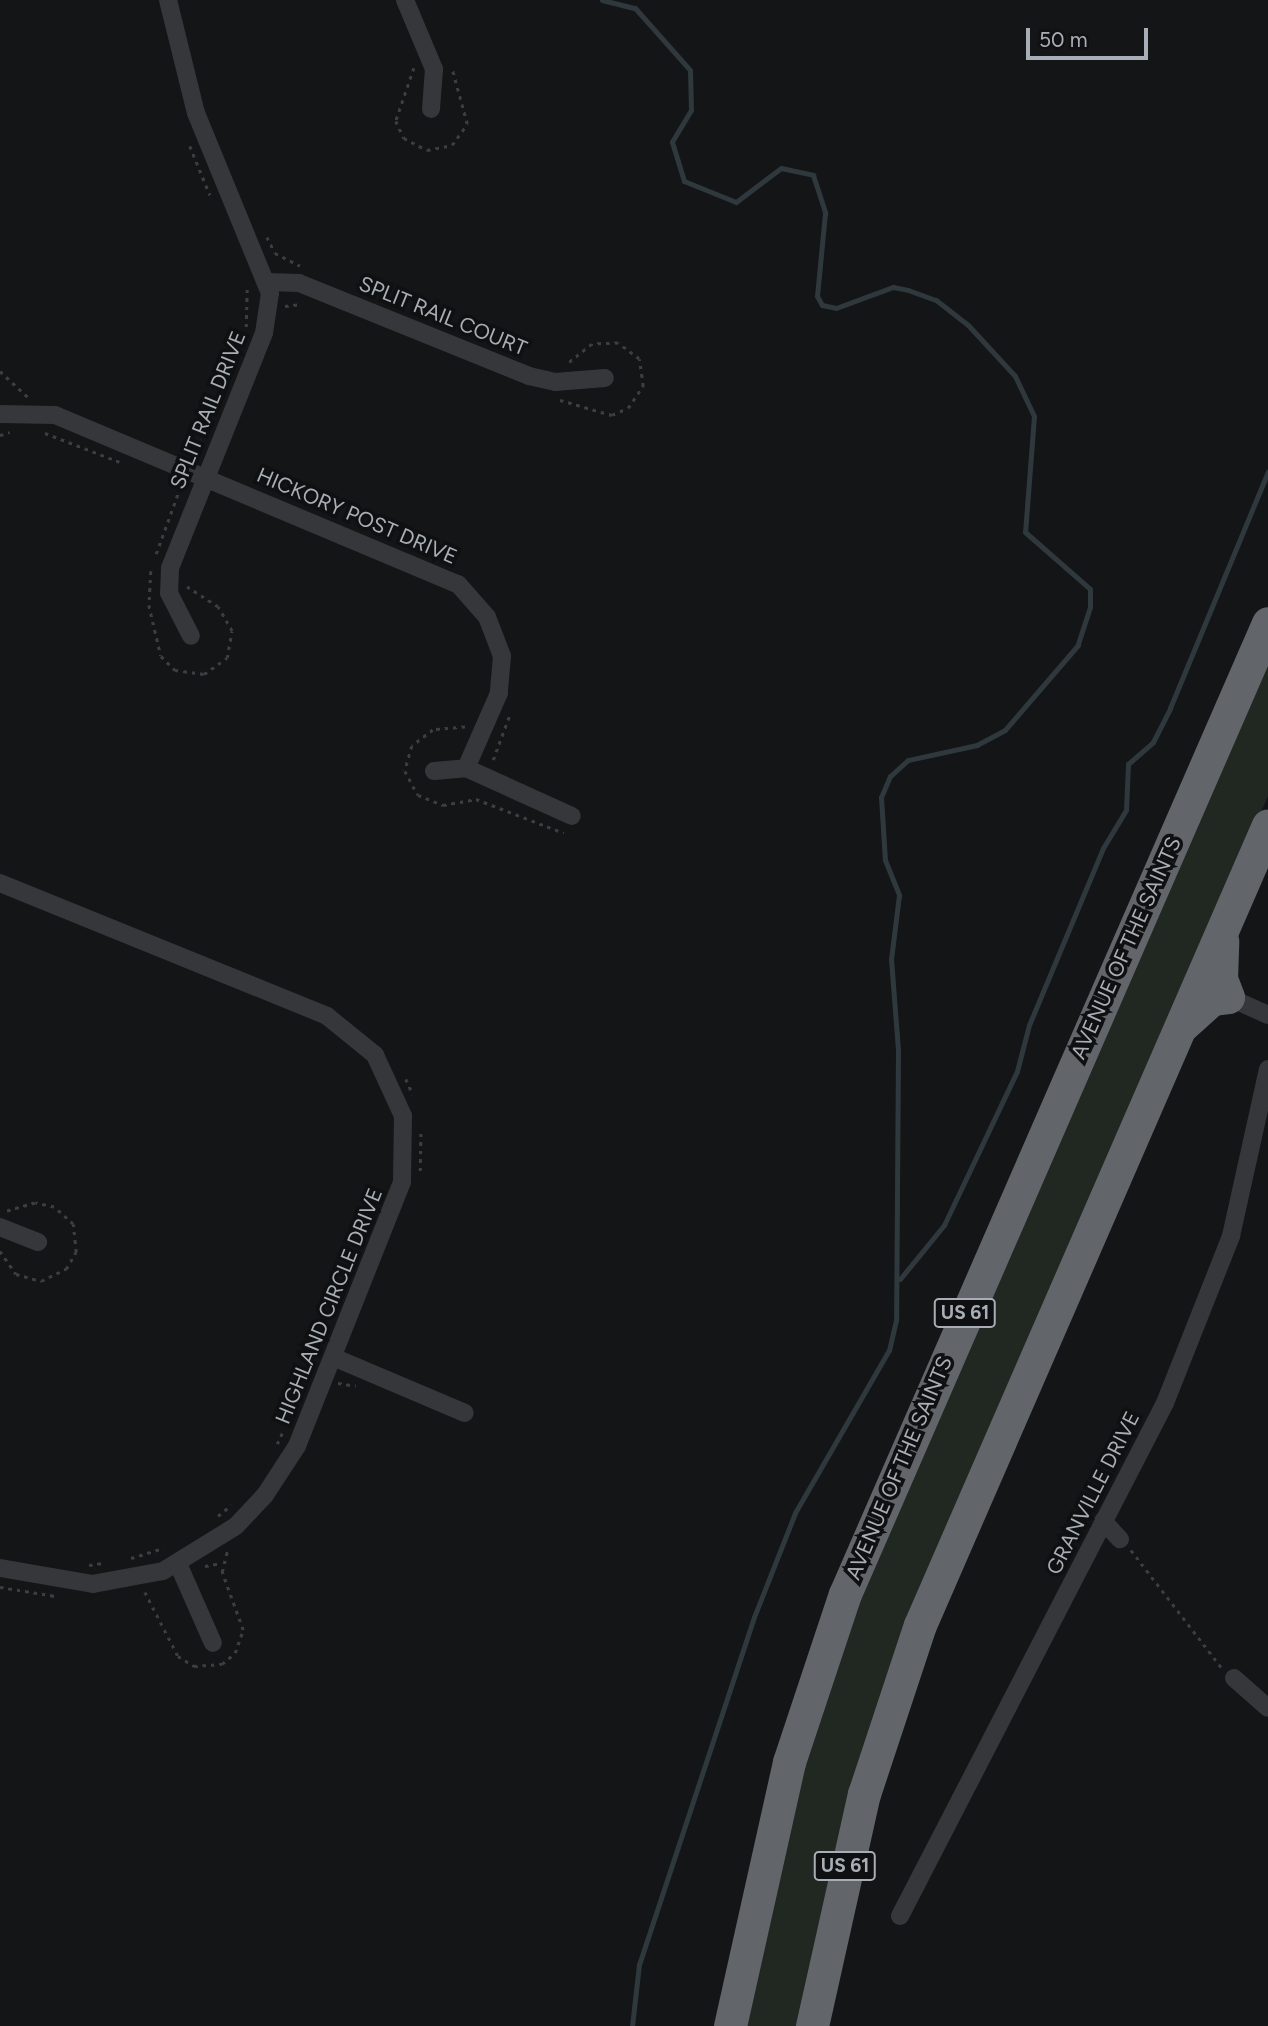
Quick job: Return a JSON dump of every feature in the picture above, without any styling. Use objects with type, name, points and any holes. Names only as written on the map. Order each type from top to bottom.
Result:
[{"type":"highway","name":"AVENUE OF THE SAINTS","points":[[730,2026],[776,1812],[845,1594],[1268,623]]},
{"type":"highway","name":"US 61","points":[[812,2026],[864,1794],[920,1625],[1268,825]]},
{"type":"highway","points":[[1179,1029],[1212,999],[1228,997],[1221,979],[1222,932]]},
{"type":"street","name":"SPLIT RAIL DRIVE","points":[[168,0],[196,113],[267,282],[264,333],[204,475],[170,568],[169,593],[191,636]]},
{"type":"street","points":[[405,0],[434,69],[431,109]]},
{"type":"street","name":"SPLIT RAIL COURT","points":[[267,282],[299,283],[529,376],[555,382],[605,378]]},
{"type":"street","name":"HICKORY POST DRIVE","points":[[0,414],[55,415],[204,475],[457,584],[487,617],[502,656],[499,693],[466,768]]},
{"type":"street","points":[[434,771],[466,768],[572,816]]},
{"type":"street","name":"HIGHLAND CIRCLE DRIVE","points":[[0,883],[327,1016],[375,1055],[403,1116],[402,1182],[340,1360],[285,1470],[236,1526],[179,1566],[93,1584],[0,1568]]},
{"type":"street","points":[[1228,997],[1268,1015]]},
{"type":"street","name":"GRANVILLE DRIVE","points":[[900,1916],[1103,1521],[1204,1313],[1231,1236],[1268,1069]]},
{"type":"street","points":[[0,1227],[38,1242]]},
{"type":"street","points":[[340,1360],[465,1413]]},
{"type":"street","points":[[1103,1521],[1123,1541]]},
{"type":"street","points":[[179,1566],[213,1643]]},
{"type":"street","points":[[1234,1678],[1268,1708]]},
{"type":"path","points":[[189,143],[212,201]]},
{"type":"path","points":[[265,233],[275,253],[309,269]]},
{"type":"path","points":[[246,278],[246,330]]},
{"type":"path","points":[[283,311],[286,304],[306,304]]},
{"type":"path","points":[[556,399],[612,415],[628,408],[643,386],[639,359],[618,343],[592,344],[560,366]]},
{"type":"path","points":[[0,371],[18,391],[38,398]]},
{"type":"path","points":[[0,435],[23,431]]},
{"type":"path","points":[[41,432],[131,467]]},
{"type":"path","points":[[178,450],[193,451],[205,432]]},
{"type":"path","points":[[168,482],[197,494]]},
{"type":"path","points":[[496,769],[493,758],[512,705]]},
{"type":"path","points":[[474,718],[463,728],[418,739],[405,762],[412,788],[434,804],[476,799],[564,833]]},
{"type":"path","points":[[403,1073],[415,1103]]},
{"type":"path","points":[[419,1180],[420,1128]]},
{"type":"path","points":[[334,1395],[340,1360]]},
{"type":"path","points":[[272,1452],[289,1418]]},
{"type":"path","points":[[213,1520],[239,1497]]},
{"type":"path","points":[[1123,1541],[1234,1678]]},
{"type":"path","points":[[118,1561],[176,1543]]},
{"type":"path","points":[[141,1591],[178,1656],[194,1666],[222,1664],[242,1638],[243,1621],[221,1567],[237,1543]]},
{"type":"path","points":[[78,1565],[107,1563]]},
{"type":"path","points":[[0,1587],[67,1597]]},
{"type":"shaded area","points":[[1268,650],[1268,796],[991,1430],[801,2026],[741,2026],[755,1942],[834,1654]]},
{"type":"waterway","points":[[602,0],[635,8],[690,70],[691,110],[672,142],[684,181],[736,202],[781,168],[813,175],[825,213],[817,296],[822,305],[836,308],[893,287],[936,300],[968,325],[1015,376],[1034,416],[1025,532],[1090,589],[1090,607],[1078,645],[1005,730],[977,745],[908,760],[890,776],[881,797],[885,860],[899,895],[891,959],[898,1051],[896,1320],[889,1350],[795,1513],[754,1617],[639,1964],[632,2026]]},
{"type":"waterway","points":[[900,1279],[944,1225],[1017,1071],[1029,1025],[1103,848],[1126,810],[1128,764],[1153,742],[1170,708],[1268,471]]}]
